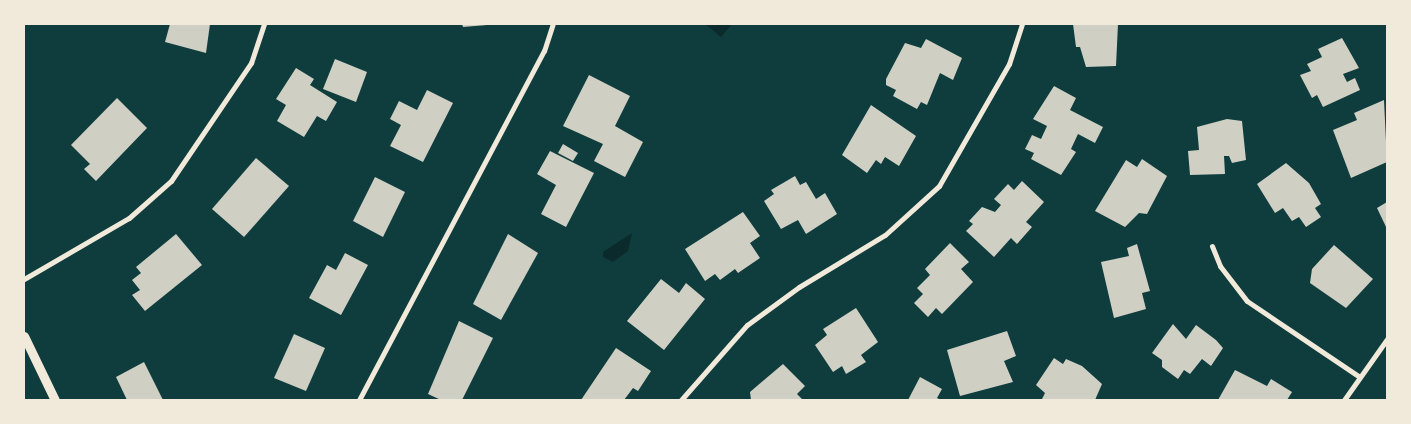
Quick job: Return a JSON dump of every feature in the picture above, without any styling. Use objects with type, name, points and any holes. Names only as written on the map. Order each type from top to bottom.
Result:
[{"type":"street","points":[[24,279],[129,218],[171,181],[251,63],[264,24]]},
{"type":"street","points":[[359,400],[544,51],[554,24]]},
{"type":"street","points":[[681,400],[747,325],[799,287],[885,235],[939,186],[1009,64],[1022,24]]},
{"type":"street","points":[[1212,246],[1220,266],[1247,301],[1358,376]]},
{"type":"street","points":[[24,336],[54,400]]},
{"type":"street","points":[[1344,400],[1358,376],[1387,339]]},
{"type":"water","points":[[705,24],[732,24],[721,37]]},
{"type":"water","points":[[632,233],[628,251],[613,262],[603,257],[603,252]]},
{"type":"building","points":[[170,24],[210,24],[206,53],[165,42]]},
{"type":"building","points":[[462,24],[487,24],[487,25],[463,27]]},
{"type":"building","points":[[1073,24],[1118,24],[1116,66],[1086,67],[1080,47],[1076,47]]},
{"type":"building","points":[[1342,38],[1359,68],[1343,74],[1347,82],[1355,78],[1360,90],[1323,107],[1317,95],[1312,98],[1300,75],[1311,71],[1307,64],[1322,57],[1318,49]]},
{"type":"building","points":[[926,39],[962,58],[953,80],[940,73],[927,105],[921,102],[917,109],[893,96],[896,90],[886,85],[886,79],[905,43],[921,48]]},
{"type":"building","points":[[335,59],[367,72],[356,102],[323,89]]},
{"type":"building","points":[[296,68],[314,79],[310,85],[337,102],[326,121],[317,116],[304,137],[277,121],[286,105],[276,99]]},
{"type":"building","points":[[589,75],[630,96],[615,126],[643,142],[625,177],[594,161],[603,144],[563,126]]},
{"type":"building","points":[[1054,86],[1076,98],[1070,110],[1103,127],[1095,143],[1078,134],[1071,149],[1076,152],[1061,175],[1031,159],[1034,153],[1025,149],[1032,135],[1041,139],[1047,126],[1033,119]]},
{"type":"building","points":[[427,90],[453,103],[423,162],[390,146],[401,125],[390,119],[399,101],[417,110]]},
{"type":"building","points":[[117,98],[147,128],[96,181],[84,169],[90,164],[71,145]]},
{"type":"building","points":[[1384,100],[1387,162],[1351,178],[1333,130],[1357,120],[1354,113]]},
{"type":"building","points":[[871,105],[916,136],[899,166],[885,157],[881,164],[876,160],[867,173],[842,155]]},
{"type":"building","points":[[1227,119],[1242,121],[1246,160],[1232,163],[1229,156],[1224,156],[1225,174],[1190,175],[1188,151],[1199,150],[1197,127]]},
{"type":"building","points":[[563,144],[578,153],[573,161],[558,153]]},
{"type":"building","points":[[550,151],[594,173],[566,227],[541,214],[556,185],[537,174]]},
{"type":"building","points":[[256,158],[289,186],[244,237],[212,209]]},
{"type":"building","points":[[1142,159],[1167,176],[1147,214],[1139,213],[1125,227],[1095,211],[1126,160],[1137,167]]},
{"type":"building","points":[[1286,163],[1309,183],[1321,204],[1315,208],[1321,217],[1306,227],[1299,217],[1292,221],[1283,208],[1275,213],[1257,184]]},
{"type":"building","points":[[795,176],[800,185],[806,182],[816,199],[825,193],[837,214],[806,234],[798,220],[781,229],[764,201],[774,194],[771,190]]},
{"type":"building","points":[[375,177],[405,192],[383,237],[353,221]]},
{"type":"building","points":[[1022,181],[1044,202],[1026,222],[1032,227],[1017,244],[1011,238],[994,257],[966,231],[973,224],[969,221],[982,207],[995,212],[1001,205],[994,199],[1008,184],[1014,190]]},
{"type":"building","points":[[1387,202],[1387,229],[1377,208]]},
{"type":"building","points":[[743,212],[760,236],[750,243],[760,258],[738,273],[735,269],[720,280],[715,274],[705,281],[685,249]]},
{"type":"building","points":[[176,234],[202,265],[145,311],[132,295],[140,290],[132,280],[141,273],[136,267]]},
{"type":"building","points":[[508,234],[538,253],[501,320],[473,304]]},
{"type":"building","points":[[950,243],[969,262],[961,269],[973,282],[942,314],[936,308],[928,317],[914,303],[923,294],[917,288],[930,275],[925,269]]},
{"type":"building","points":[[1137,244],[1150,291],[1142,293],[1146,309],[1114,318],[1101,262],[1129,256],[1127,248]]},
{"type":"building","points":[[1334,245],[1373,279],[1346,308],[1310,283],[1312,269]]},
{"type":"building","points":[[345,253],[368,265],[341,315],[309,298],[327,265],[336,270]]},
{"type":"building","points":[[661,279],[679,293],[686,283],[705,299],[664,350],[627,321]]},
{"type":"building","points":[[856,308],[878,342],[861,355],[866,362],[846,374],[842,366],[833,372],[815,345],[827,335],[823,329]]},
{"type":"building","points":[[459,321],[493,338],[462,400],[441,400],[428,394]]},
{"type":"building","points":[[1173,324],[1186,339],[1196,325],[1216,340],[1223,348],[1211,366],[1202,359],[1190,374],[1184,370],[1178,379],[1162,367],[1162,360],[1152,353]]},
{"type":"building","points":[[1007,331],[1016,356],[1004,361],[1013,382],[960,396],[947,350]]},
{"type":"building","points":[[294,334],[325,348],[306,391],[274,378]]},
{"type":"building","points":[[616,348],[651,371],[638,391],[633,388],[624,400],[581,400]]},
{"type":"building","points":[[1054,358],[1063,364],[1066,359],[1082,366],[1102,384],[1095,400],[1042,399],[1045,393],[1036,385]]},
{"type":"building","points":[[144,362],[163,400],[127,400],[116,377]]},
{"type":"building","points":[[783,364],[805,386],[797,394],[803,400],[751,400],[750,392]]},
{"type":"building","points":[[1235,370],[1267,386],[1271,379],[1292,392],[1287,400],[1218,400]]},
{"type":"building","points":[[920,377],[942,389],[937,398],[941,400],[908,400]]}]
